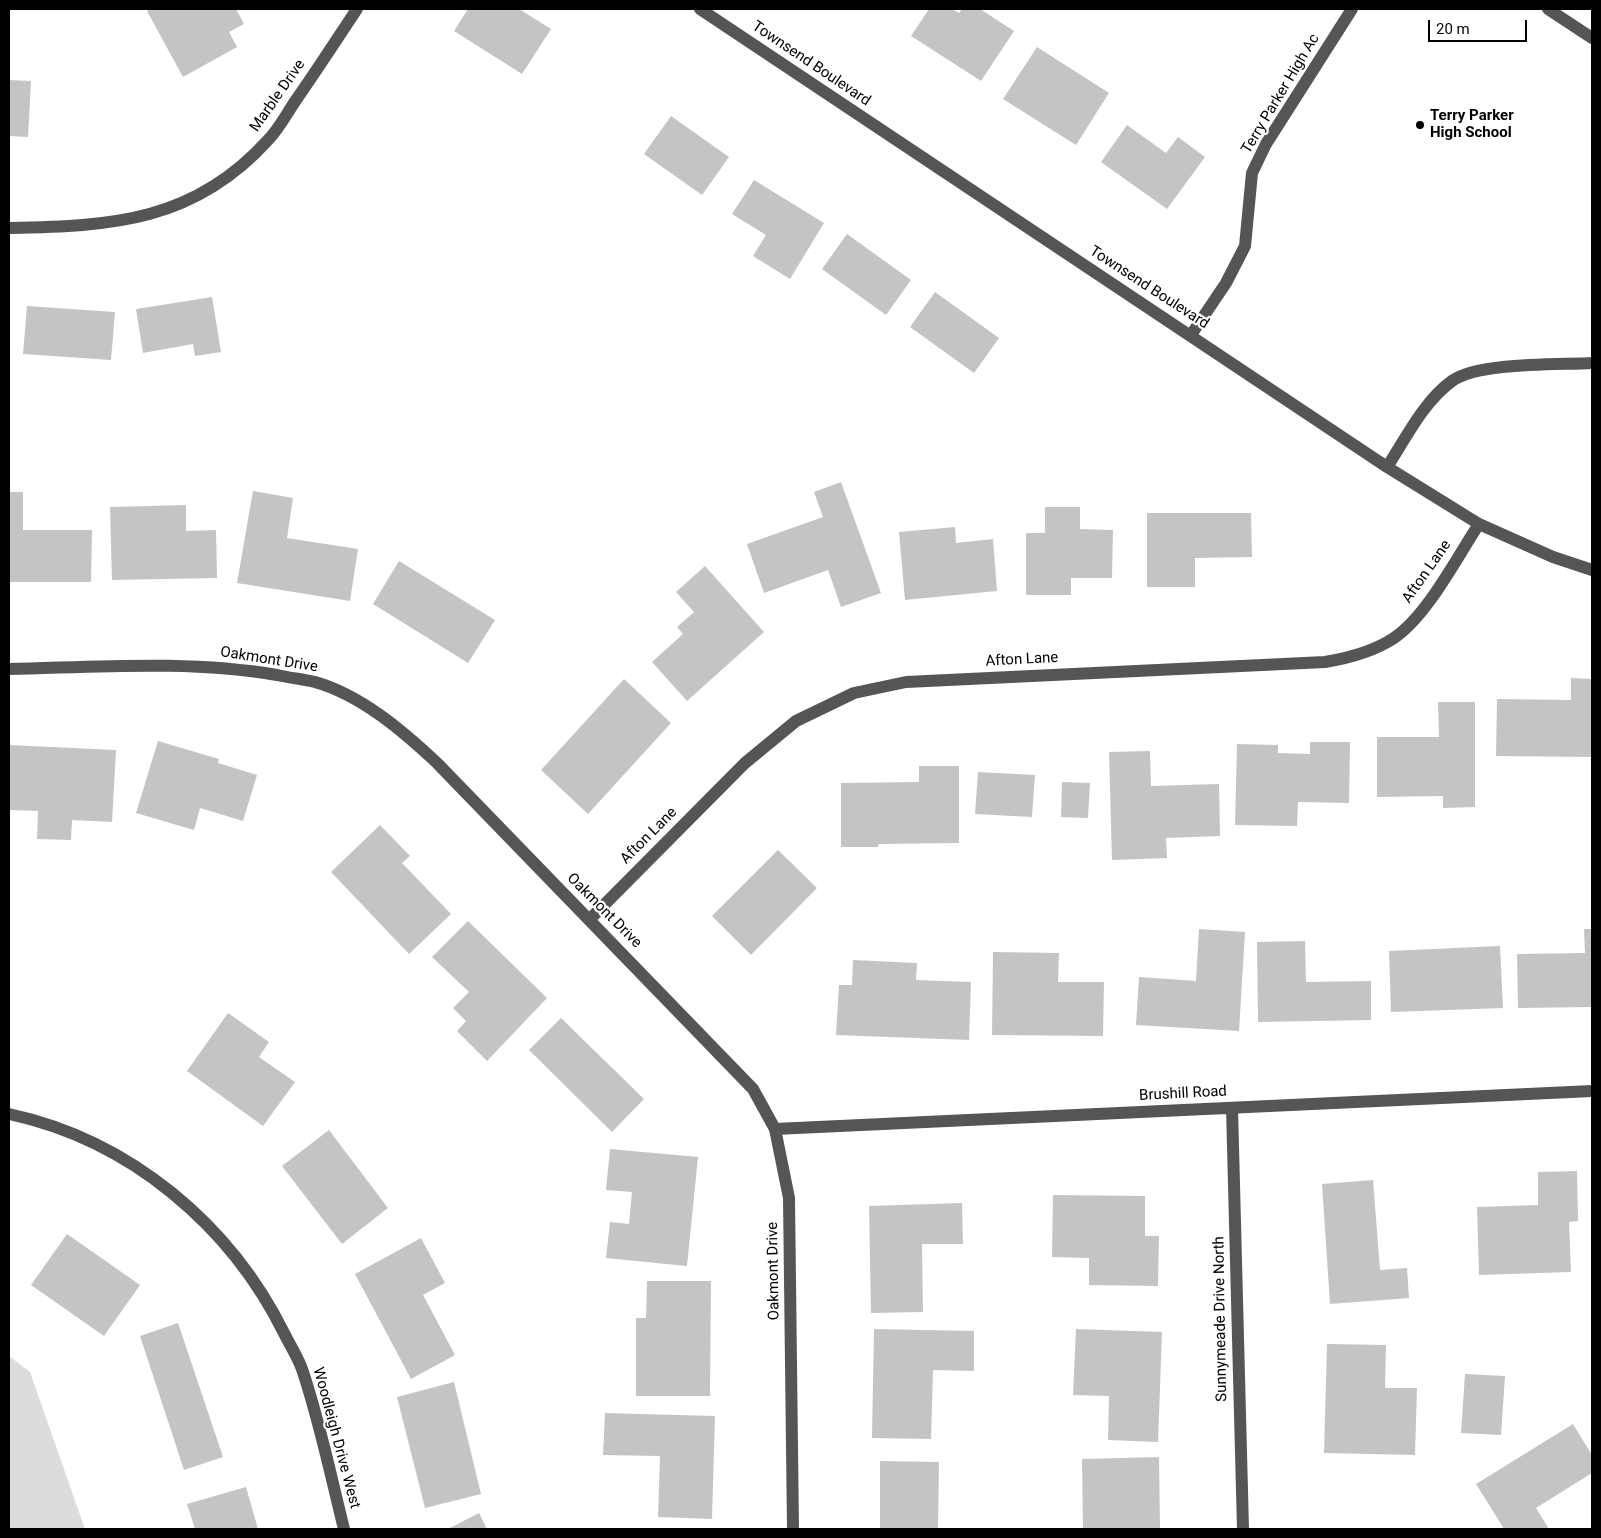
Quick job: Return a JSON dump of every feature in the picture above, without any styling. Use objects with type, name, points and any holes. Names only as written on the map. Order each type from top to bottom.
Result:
[{"type":"street","name":"Marble Drive","points":[[9,228],[85,226],[134,219],[184,204],[234,174],[269,139],[357,9]]},
{"type":"street","name":"Townsend Boulevard","points":[[700,9],[1387,467],[1479,524],[1553,557],[1592,570]]},
{"type":"street","name":"Terry Parker High Ac","points":[[1191,335],[1226,283],[1245,246],[1252,173],[1266,144],[1352,9]]},
{"type":"street","points":[[1548,9],[1592,38]]},
{"type":"street","points":[[1387,467],[1420,416],[1452,381],[1470,372],[1592,363]]},
{"type":"street","name":"Afton Lane","points":[[590,919],[745,762],[796,721],[854,693],[906,682],[1325,662],[1358,656],[1394,638],[1423,609],[1479,524]]},
{"type":"street","name":"Oakmont Drive","points":[[9,669],[178,665],[246,670],[316,682],[357,701],[385,718],[412,739],[590,919],[753,1089],[775,1129],[789,1198],[793,1529]]},
{"type":"street","name":"Brushill Road","points":[[775,1129],[1592,1090]]},
{"type":"street","name":"Sunnymeade Drive North","points":[[1232,1108],[1243,1529]]},
{"type":"street","name":"Woodleigh Drive West","points":[[9,1114],[35,1119],[83,1139],[138,1166],[183,1200],[229,1246],[270,1304],[302,1370],[344,1529]]},
{"type":"shaded area","points":[[9,1356],[30,1372],[85,1529],[9,1529]]},
{"type":"building","points":[[151,9],[236,9],[244,24],[229,32],[237,47],[183,77],[147,11]]},
{"type":"building","points":[[468,9],[519,9],[551,29],[522,74],[454,31]]},
{"type":"building","points":[[929,9],[952,9],[959,13],[962,9],[980,9],[1014,31],[981,81],[911,36]]},
{"type":"building","points":[[1037,47],[1109,93],[1076,145],[1003,99]]},
{"type":"building","points":[[9,80],[31,81],[28,137],[9,136]]},
{"type":"building","points":[[671,116],[729,157],[702,195],[644,154]]},
{"type":"building","points":[[1127,125],[1166,153],[1178,137],[1205,157],[1167,209],[1101,162]]},
{"type":"building","points":[[754,180],[824,223],[790,279],[753,256],[766,235],[732,214]]},
{"type":"building","points":[[847,234],[911,280],[886,315],[822,269]]},
{"type":"building","points":[[935,292],[999,338],[974,373],[910,327]]},
{"type":"building","points":[[212,297],[221,352],[195,356],[193,344],[143,353],[136,309]]},
{"type":"building","points":[[27,306],[115,312],[111,360],[23,354]]},
{"type":"building","points":[[841,482],[881,593],[841,607],[828,570],[764,593],[747,544],[823,517],[814,492]]},
{"type":"building","points":[[253,491],[293,498],[287,538],[358,549],[350,601],[237,583]]},
{"type":"building","points":[[9,492],[23,492],[23,530],[92,530],[91,582],[9,582]]},
{"type":"building","points":[[186,505],[186,531],[216,530],[217,578],[112,580],[110,507]]},
{"type":"building","points":[[1045,507],[1080,507],[1080,529],[1113,530],[1112,578],[1071,578],[1071,595],[1026,595],[1026,533],[1045,533]]},
{"type":"building","points":[[1147,513],[1251,513],[1252,557],[1195,558],[1195,587],[1147,587]]},
{"type":"building","points":[[955,527],[956,543],[993,539],[997,591],[905,600],[899,532]]},
{"type":"building","points":[[399,561],[495,620],[468,663],[373,604]]},
{"type":"building","points":[[705,566],[764,632],[687,701],[652,662],[683,634],[677,627],[694,612],[676,592]]},
{"type":"building","points":[[1571,678],[1592,679],[1592,757],[1496,756],[1497,699],[1571,700]]},
{"type":"building","points":[[624,679],[671,723],[588,814],[541,770]]},
{"type":"building","points":[[1438,702],[1475,702],[1475,807],[1443,808],[1443,796],[1377,797],[1377,737],[1439,737]]},
{"type":"building","points":[[158,741],[219,759],[218,763],[257,775],[243,821],[200,808],[194,830],[136,813]]},
{"type":"building","points":[[1310,742],[1350,742],[1349,803],[1298,802],[1297,826],[1235,825],[1237,744],[1278,745],[1278,753],[1310,754]]},
{"type":"building","points":[[9,745],[116,750],[112,822],[72,820],[71,840],[37,839],[38,811],[9,810]]},
{"type":"building","points":[[1150,751],[1151,786],[1219,784],[1220,836],[1166,838],[1167,858],[1112,860],[1109,752]]},
{"type":"building","points":[[919,766],[959,766],[959,843],[879,844],[878,847],[841,847],[841,783],[919,782]]},
{"type":"building","points":[[978,772],[1035,775],[1032,817],[975,814]]},
{"type":"building","points":[[1062,782],[1090,783],[1088,818],[1061,817]]},
{"type":"building","points":[[380,825],[410,856],[402,863],[451,914],[409,954],[331,872]]},
{"type":"building","points":[[778,850],[817,888],[751,955],[712,916]]},
{"type":"building","points":[[468,921],[547,998],[487,1061],[457,1031],[466,1021],[453,1008],[469,992],[432,957]]},
{"type":"building","points":[[1199,929],[1245,932],[1239,1031],[1136,1025],[1139,977],[1196,981]]},
{"type":"building","points":[[1584,929],[1592,929],[1592,1007],[1518,1008],[1517,954],[1585,953]]},
{"type":"building","points":[[1305,941],[1306,982],[1371,981],[1371,1020],[1258,1022],[1257,942]]},
{"type":"building","points":[[1500,946],[1503,1008],[1391,1012],[1389,951]]},
{"type":"building","points":[[993,952],[1059,953],[1058,982],[1104,982],[1103,1036],[992,1035]]},
{"type":"building","points":[[853,960],[917,963],[916,980],[971,982],[969,1040],[836,1035],[839,985],[852,985]]},
{"type":"building","points":[[228,1013],[269,1042],[259,1057],[295,1082],[263,1126],[187,1071]]},
{"type":"building","points":[[561,1018],[644,1099],[612,1132],[529,1050]]},
{"type":"building","points":[[329,1130],[388,1208],[342,1244],[282,1166]]},
{"type":"building","points":[[610,1149],[698,1157],[687,1266],[606,1258],[610,1222],[629,1224],[632,1192],[606,1190]]},
{"type":"building","points":[[1577,1171],[1578,1221],[1569,1222],[1571,1272],[1479,1275],[1477,1207],[1538,1205],[1538,1172]]},
{"type":"building","points":[[1373,1180],[1380,1270],[1407,1268],[1409,1298],[1330,1304],[1322,1184]]},
{"type":"building","points":[[1053,1195],[1145,1196],[1145,1236],[1159,1236],[1158,1286],[1089,1285],[1089,1258],[1052,1257]]},
{"type":"building","points":[[962,1203],[963,1244],[922,1244],[923,1312],[871,1313],[869,1206]]},
{"type":"building","points":[[67,1234],[140,1285],[104,1336],[31,1285]]},
{"type":"building","points":[[421,1238],[445,1283],[423,1295],[455,1355],[411,1379],[355,1274]]},
{"type":"building","points":[[647,1281],[711,1281],[710,1396],[636,1396],[636,1318],[646,1318]]},
{"type":"building","points":[[178,1323],[223,1457],[184,1470],[140,1336]]},
{"type":"building","points":[[874,1329],[974,1331],[974,1371],[933,1370],[931,1439],[872,1438]]},
{"type":"building","points":[[1076,1329],[1162,1332],[1158,1442],[1108,1440],[1109,1396],[1073,1395]]},
{"type":"building","points":[[1327,1344],[1386,1345],[1385,1388],[1417,1388],[1415,1455],[1324,1453]]},
{"type":"building","points":[[1465,1374],[1505,1376],[1501,1435],[1461,1433]]},
{"type":"building","points":[[454,1382],[481,1494],[425,1508],[397,1397]]},
{"type":"building","points":[[605,1413],[715,1416],[712,1519],[658,1517],[660,1456],[603,1455]]},
{"type":"building","points":[[1573,1424],[1592,1455],[1592,1473],[1536,1508],[1549,1529],[1504,1529],[1476,1484]]},
{"type":"building","points":[[1159,1457],[1160,1529],[1083,1529],[1082,1459]]},
{"type":"building","points":[[880,1461],[939,1462],[938,1529],[880,1529]]},
{"type":"building","points":[[246,1487],[258,1529],[195,1529],[187,1504]]},
{"type":"building","points":[[479,1513],[487,1529],[448,1529]]},
{"type":"place","name":"Terry Parker High School","points":[[1420,125]]}]
